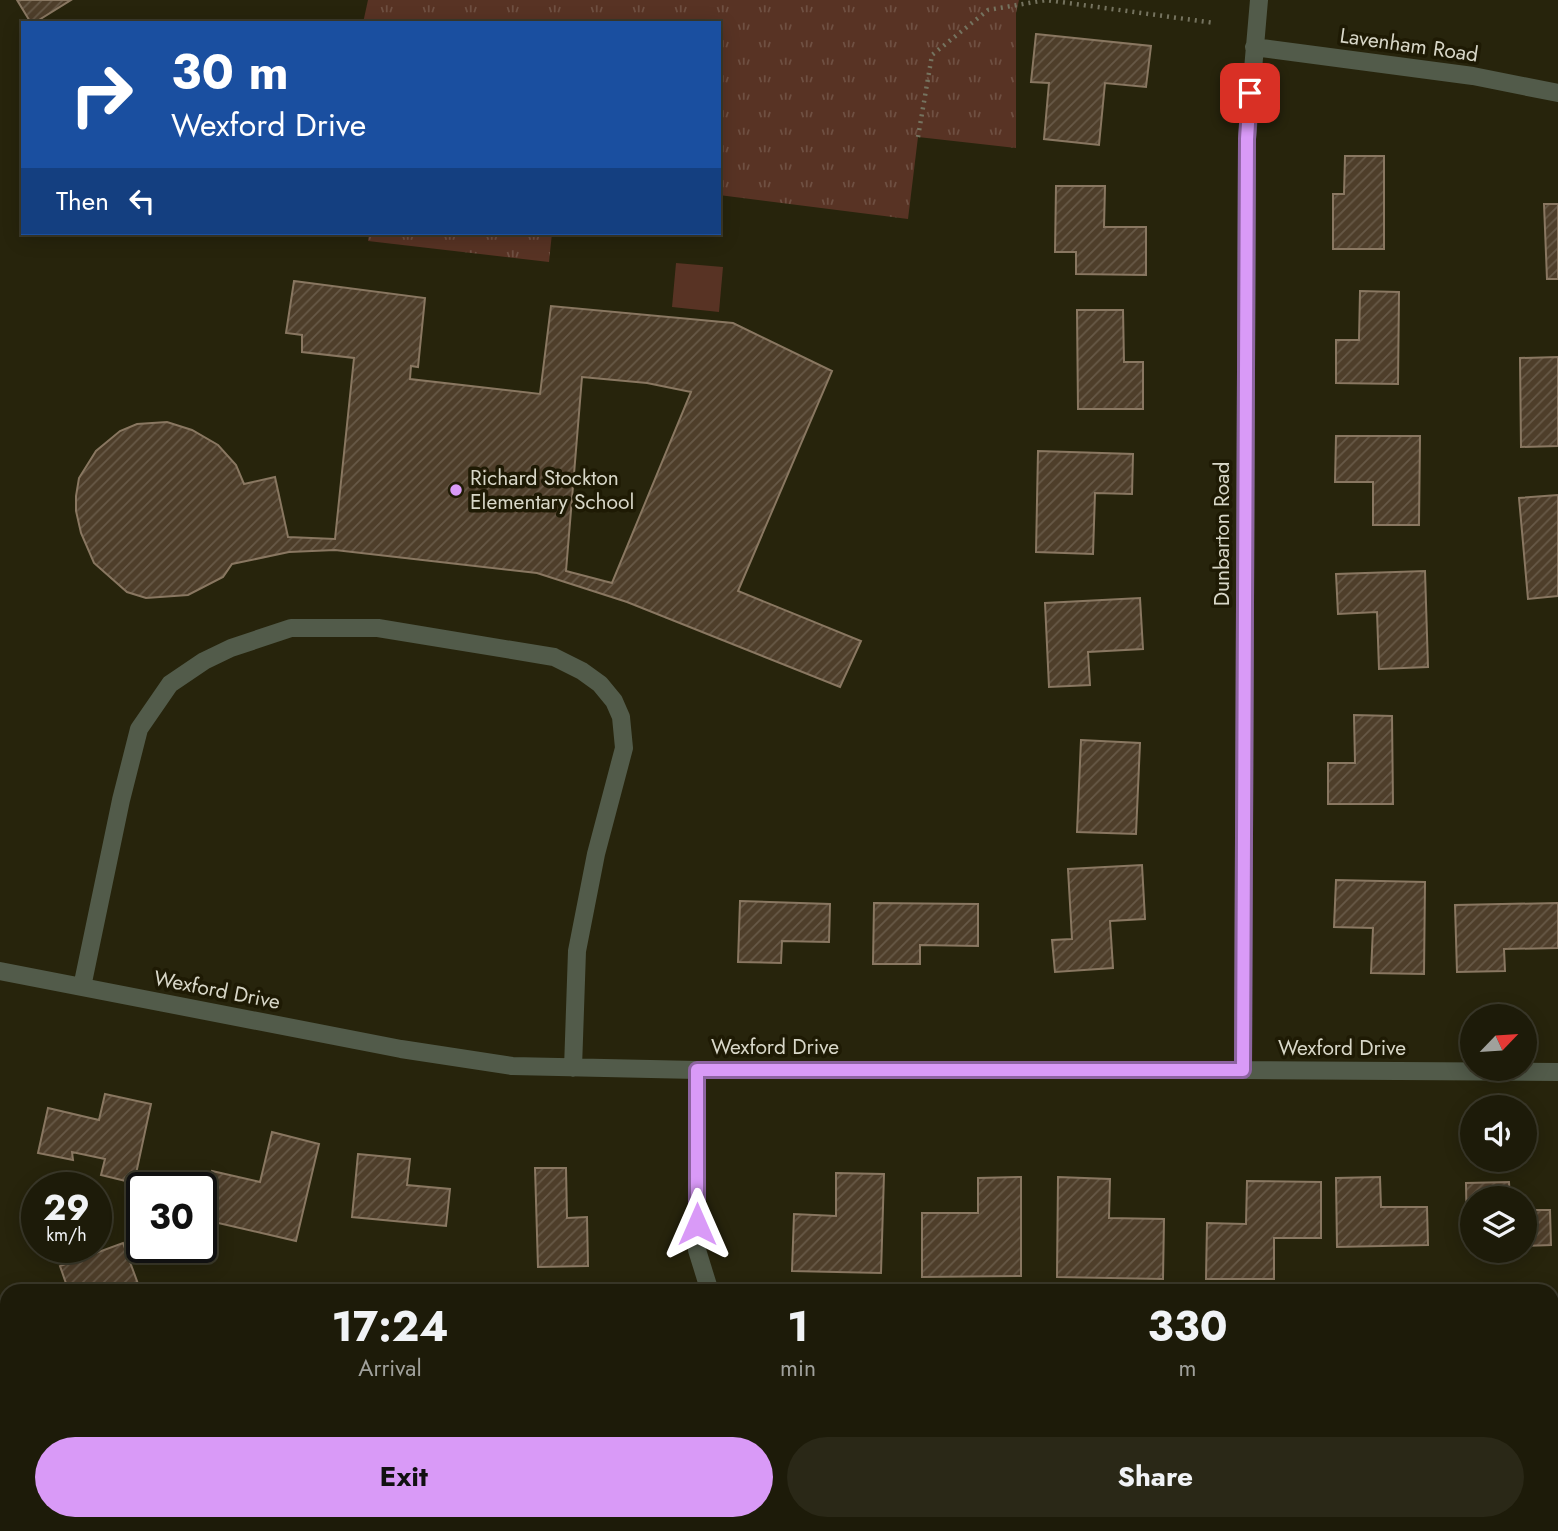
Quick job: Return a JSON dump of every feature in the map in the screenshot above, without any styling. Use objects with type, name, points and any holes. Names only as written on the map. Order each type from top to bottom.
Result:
[{"type":"street","name":"Dunbarton Road","points":[[1243,1070],[1247,139],[1259,0]]},
{"type":"street","name":"Lavenham Road","points":[[1254,47],[1473,76],[1558,93]]},
{"type":"street","points":[[82,987],[121,800],[139,729],[170,684],[204,661],[232,648],[292,628],[378,628],[554,657],[582,671],[614,701],[621,717],[624,748],[596,854],[577,951],[573,1068]]},
{"type":"street","name":"Wexford Drive","points":[[0,971],[401,1049],[512,1066],[697,1070],[1558,1072]]},
{"type":"street","points":[[697,1070],[697,1250],[708,1284]]},
{"type":"path","points":[[918,137],[932,55],[988,10],[1046,0],[1216,23]]},
{"type":"green space","points":[[368,0],[1019,0],[1016,13],[1016,148],[918,137],[908,219],[721,195],[721,21],[363,21]]},
{"type":"green space","points":[[369,235],[552,235],[549,262],[368,241]]},
{"type":"green space","points":[[676,263],[723,267],[719,312],[672,307]]},
{"type":"building","points":[[17,0],[71,0],[37,21],[30,21]]},
{"type":"building","points":[[1036,34],[1151,46],[1146,87],[1105,83],[1099,145],[1044,139],[1049,83],[1031,82]]},
{"type":"building","points":[[1345,156],[1384,156],[1384,249],[1333,249],[1333,194],[1344,194]]},
{"type":"building","points":[[1056,186],[1105,186],[1104,227],[1146,227],[1146,275],[1076,274],[1076,252],[1055,252]]},
{"type":"building","points":[[1544,204],[1558,204],[1558,279],[1547,279]]},
{"type":"building","name":"Richard Stockton Elementary School","points":[[294,281],[425,298],[418,367],[411,366],[410,379],[540,394],[551,306],[733,323],[832,371],[738,591],[861,641],[840,687],[627,602],[537,573],[335,550],[289,552],[232,564],[223,577],[188,595],[146,598],[127,592],[94,563],[81,533],[76,496],[79,478],[96,451],[120,431],[137,424],[167,422],[192,430],[218,445],[236,465],[244,484],[275,477],[288,537],[335,539],[354,358],[302,352],[302,335],[286,333]],"holes":[[[582,377],[647,383],[691,392],[612,583],[566,571]]]},
{"type":"building","points":[[1360,291],[1399,292],[1398,384],[1336,383],[1336,340],[1359,340]]},
{"type":"building","points":[[1077,310],[1123,310],[1124,362],[1143,362],[1143,409],[1078,409]]},
{"type":"building","points":[[1558,357],[1558,446],[1521,447],[1520,358]]},
{"type":"building","points":[[1336,436],[1420,436],[1419,525],[1373,525],[1373,482],[1335,482]]},
{"type":"building","points":[[1038,451],[1133,454],[1132,494],[1095,493],[1093,554],[1036,552]]},
{"type":"building","points":[[1558,495],[1558,596],[1528,599],[1519,498]]},
{"type":"building","points":[[1425,571],[1428,667],[1379,669],[1377,612],[1338,614],[1336,574]]},
{"type":"building","points":[[1140,598],[1143,649],[1088,652],[1090,685],[1049,687],[1045,603]]},
{"type":"building","points":[[1354,715],[1392,716],[1393,804],[1328,804],[1328,763],[1355,763]]},
{"type":"building","points":[[1081,740],[1140,743],[1136,834],[1077,832]]},
{"type":"building","points":[[1142,865],[1145,919],[1110,921],[1113,968],[1055,972],[1052,940],[1072,939],[1068,869]]},
{"type":"building","points":[[1336,880],[1425,882],[1424,974],[1371,973],[1373,928],[1334,927]]},
{"type":"building","points":[[740,901],[830,904],[829,942],[782,941],[781,963],[738,962]]},
{"type":"building","points":[[874,903],[978,904],[978,946],[920,945],[920,964],[873,964]]},
{"type":"building","points":[[1558,903],[1558,948],[1504,949],[1505,971],[1457,972],[1455,905]]},
{"type":"building","points":[[105,1094],[151,1104],[136,1172],[126,1172],[126,1181],[112,1178],[112,1172],[102,1172],[105,1159],[72,1152],[73,1160],[38,1153],[48,1108],[99,1120]]},
{"type":"building","points":[[272,1132],[319,1144],[296,1241],[217,1223],[217,1172],[260,1182]]},
{"type":"building","points":[[358,1154],[410,1159],[407,1185],[450,1189],[446,1226],[352,1217]]},
{"type":"building","points":[[535,1168],[566,1168],[567,1218],[587,1217],[588,1266],[538,1267]]},
{"type":"building","points":[[836,1173],[884,1174],[881,1273],[792,1271],[794,1214],[836,1216]]},
{"type":"building","points":[[1021,1177],[1021,1276],[922,1277],[922,1213],[978,1213],[978,1178]]},
{"type":"building","points":[[1058,1177],[1110,1179],[1109,1218],[1164,1219],[1163,1279],[1057,1277]]},
{"type":"building","points":[[1380,1177],[1381,1207],[1427,1207],[1428,1245],[1337,1247],[1336,1178]]},
{"type":"building","points":[[1247,1181],[1321,1182],[1321,1238],[1274,1238],[1274,1279],[1206,1279],[1207,1223],[1246,1224]]},
{"type":"building","points":[[1509,1182],[1509,1186],[1466,1186],[1466,1183]]},
{"type":"building","points":[[1537,1210],[1550,1210],[1551,1245],[1537,1246]]},
{"type":"building","points":[[123,1243],[126,1263],[130,1263],[138,1284],[66,1284],[60,1266],[68,1263],[112,1263],[112,1247]]},
{"type":"place","name":"Richard Stockton Elementary School","points":[[456,490]]},
{"type":"route","points":[[697,1224],[697,1070],[1243,1070],[1247,139],[1250,93]]}]
